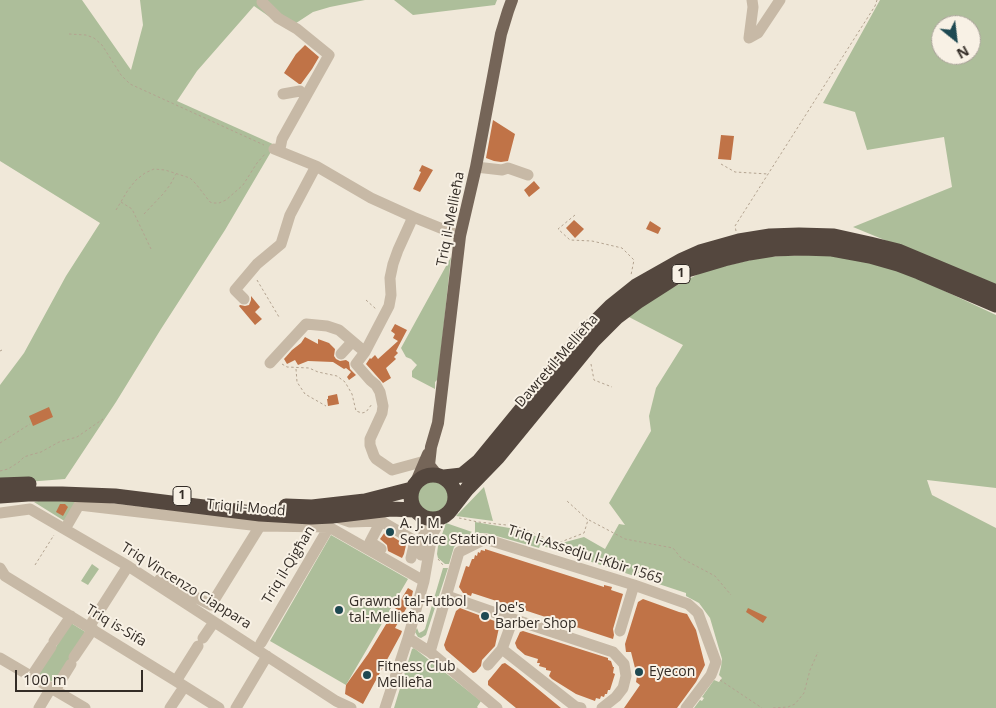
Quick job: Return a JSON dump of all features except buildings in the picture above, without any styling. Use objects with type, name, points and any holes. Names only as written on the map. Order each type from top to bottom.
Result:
[{"type":"highway","name":"Dawret il-Mellieħa","points":[[440,476],[462,474],[480,461],[584,333],[611,306],[636,286],[700,252],[739,241],[770,236],[834,236],[898,251],[996,292]]},
{"type":"highway","name":"Dawret il-Mellieħa","points":[[447,513],[498,457],[592,341],[617,317],[637,302],[688,270],[724,259],[774,249],[832,249],[870,256],[898,264],[996,306]]},
{"type":"highway","points":[[431,475],[440,476],[451,483],[455,498],[447,513],[433,519],[425,518],[417,512],[412,503],[411,497],[414,486],[422,478],[431,475]]},
{"type":"highway","name":"1","points":[[0,485],[65,484],[118,488],[275,506],[312,507],[365,502],[414,486]]},
{"type":"highway","name":"1","points":[[0,496],[45,494],[115,496],[260,514],[311,517],[331,521],[391,509],[417,512]]},
{"type":"main road","name":"Triq il-Mellieħa","points":[[414,486],[431,447],[438,423],[460,236],[476,167],[501,34],[512,0]]},
{"type":"main road","name":"Triq il-Mellieħa","points":[[431,447],[429,465],[440,476]]},
{"type":"street","points":[[752,0],[753,7],[749,38],[758,33],[780,0]]},
{"type":"street","points":[[262,2],[278,18],[297,29],[329,55],[300,91],[278,151],[316,166],[370,198],[460,236]]},
{"type":"street","points":[[283,94],[300,91]]},
{"type":"street","points":[[244,299],[235,290],[257,264],[281,244],[290,215],[316,166]]},
{"type":"street","points":[[476,167],[502,170],[508,168],[528,175]]},
{"type":"street","points":[[413,217],[393,264],[390,278],[391,296],[389,306],[365,352],[356,364],[377,387],[382,398],[383,410],[370,439],[370,445],[376,459],[392,470],[425,461]]},
{"type":"street","points":[[325,320],[365,352]]},
{"type":"street","points":[[272,361],[306,324],[327,326],[339,330]]},
{"type":"street","points":[[341,354],[352,342]]},
{"type":"street","name":"Triq il-Modd","points":[[62,527],[79,505],[260,526],[331,521],[424,581]]},
{"type":"street","name":"Triq Vincenzo Ciappara","points":[[0,513],[30,509],[128,566],[267,656],[334,704],[351,708]]},
{"type":"street","points":[[415,562],[424,533],[423,525],[417,512]]},
{"type":"street","points":[[385,708],[424,581],[432,536],[447,513]]},
{"type":"street","points":[[331,521],[381,521],[415,541],[415,562],[424,581]]},
{"type":"street","name":"Triq il-Qigħan","points":[[261,643],[331,521]]},
{"type":"street","points":[[381,521],[370,542],[404,562],[415,562]]},
{"type":"street","points":[[160,579],[211,605],[260,526]]},
{"type":"street","name":"Triq l-Assedju l-Kbir 1565","points":[[430,652],[459,552],[485,539],[634,585],[688,604],[698,613],[716,662],[711,674]]},
{"type":"street","points":[[39,708],[73,660],[128,566]]},
{"type":"street","name":"Triq is-Sifa","points":[[0,568],[6,576],[218,708]]},
{"type":"street","points":[[620,631],[634,585]]},
{"type":"street","points":[[446,596],[612,652],[624,664],[626,676],[623,688],[616,697],[602,708]]},
{"type":"street","points":[[31,677],[71,616]]},
{"type":"street","points":[[488,665],[502,649],[513,619]]},
{"type":"street","points":[[170,708],[201,642],[214,622]]},
{"type":"street","points":[[408,638],[430,652],[497,708]]},
{"type":"street","points":[[502,649],[576,707],[581,708]]},
{"type":"street","points":[[236,708],[267,656]]},
{"type":"street","points":[[0,658],[85,708]]},
{"type":"street","points":[[686,708],[711,674]]},
{"type":"path","points":[[739,241],[735,226],[877,0]]},
{"type":"path","points":[[70,34],[86,35],[94,38],[102,45],[121,75],[130,84],[278,151]]},
{"type":"path","points":[[116,210],[136,180],[145,173],[154,170],[164,170],[190,178],[210,202],[219,203],[232,196],[243,186],[257,163],[267,152],[278,151]]},
{"type":"path","points":[[721,164],[735,172],[769,174]]},
{"type":"path","points":[[144,214],[163,194],[176,173]]},
{"type":"path","points":[[121,202],[132,209],[151,249]]},
{"type":"path","points":[[575,215],[558,229],[570,240],[592,241],[622,248],[634,260],[630,278],[636,286]]},
{"type":"path","points":[[244,280],[256,277],[279,317]]},
{"type":"path","points":[[366,300],[383,316]]},
{"type":"path","points":[[272,361],[287,367],[309,368],[337,376],[345,382],[352,394],[356,411],[362,413],[366,412],[374,401],[377,387]]},
{"type":"path","points":[[590,361],[594,380],[612,387]]},
{"type":"path","points":[[296,368],[297,382],[305,394],[326,406]]},
{"type":"path","points":[[0,471],[8,469],[24,457],[41,452],[59,442],[77,437],[103,419]]},
{"type":"path","points":[[0,444],[30,424]]},
{"type":"path","points":[[567,501],[588,520],[625,539],[673,548],[681,558],[715,576],[731,595]]},
{"type":"path","points":[[447,513],[478,522],[516,526],[558,543],[584,533],[588,520]]},
{"type":"path","points":[[35,565],[62,527]]},
{"type":"path","points":[[773,708],[788,707],[796,704],[804,693],[810,670],[818,652]]},
{"type":"path","points":[[711,674],[762,708]]},
{"type":"green space","points":[[0,0],[82,0],[131,70],[143,25],[140,0],[365,0],[313,12],[287,29],[254,6],[197,71],[177,101],[275,145],[225,230],[65,479],[0,484],[0,385],[24,353],[66,276],[100,223],[0,161]]},
{"type":"green space","points":[[394,0],[497,0],[495,5],[413,15]]},
{"type":"green space","points":[[880,0],[996,0],[996,286],[853,227],[952,187],[944,137],[867,150],[855,112],[823,103]]},
{"type":"green space","points":[[830,254],[898,269],[996,315],[996,488],[927,480],[932,495],[996,528],[996,708],[694,708],[700,700],[702,701],[704,698],[702,697],[714,680],[719,682],[722,678],[719,675],[722,659],[710,618],[699,603],[686,596],[686,593],[540,545],[539,548],[486,533],[475,533],[475,522],[515,529],[558,544],[584,537],[605,549],[619,524],[625,525],[609,503],[651,431],[649,416],[656,388],[683,345],[627,316],[655,297],[704,271],[763,257]]},
{"type":"green space","points":[[451,257],[438,379],[435,382],[435,389],[412,377],[412,371],[417,365],[406,357],[401,348]]},
{"type":"green space","points":[[434,479],[446,484],[451,496],[446,508],[434,513],[422,508],[417,496],[422,484]]},
{"type":"green space","points":[[484,487],[493,521],[456,516]]},
{"type":"green space","points":[[43,500],[75,501],[75,508],[66,522],[34,502]]},
{"type":"green space","points":[[446,523],[475,533],[463,539],[454,547],[449,564],[445,564],[438,558],[438,546]]},
{"type":"green space","name":"Grawnd tal-Futbol tal-Mellieħa","points":[[331,535],[408,579],[346,685],[270,641]]},
{"type":"green space","points":[[92,564],[99,569],[88,585],[81,581]]},
{"type":"green space","points":[[443,568],[448,568],[426,635],[421,638],[418,637],[415,632],[417,628],[419,633],[425,629]]},
{"type":"green space","points":[[71,623],[87,633],[56,684],[39,674]]},
{"type":"green space","points":[[414,648],[481,701],[478,708],[394,708],[412,649]]},
{"type":"place","name":"A. J. M. Service Station","points":[[390,532]]},
{"type":"place","name":"Grawnd tal-Futbol tal-Mellieħa","points":[[339,610]]},
{"type":"place","name":"Joe's Barber Shop","points":[[485,616]]},
{"type":"place","name":"Eyecon","points":[[639,672]]},
{"type":"place","name":"Fitness Club Mellieħa","points":[[367,675]]}]
